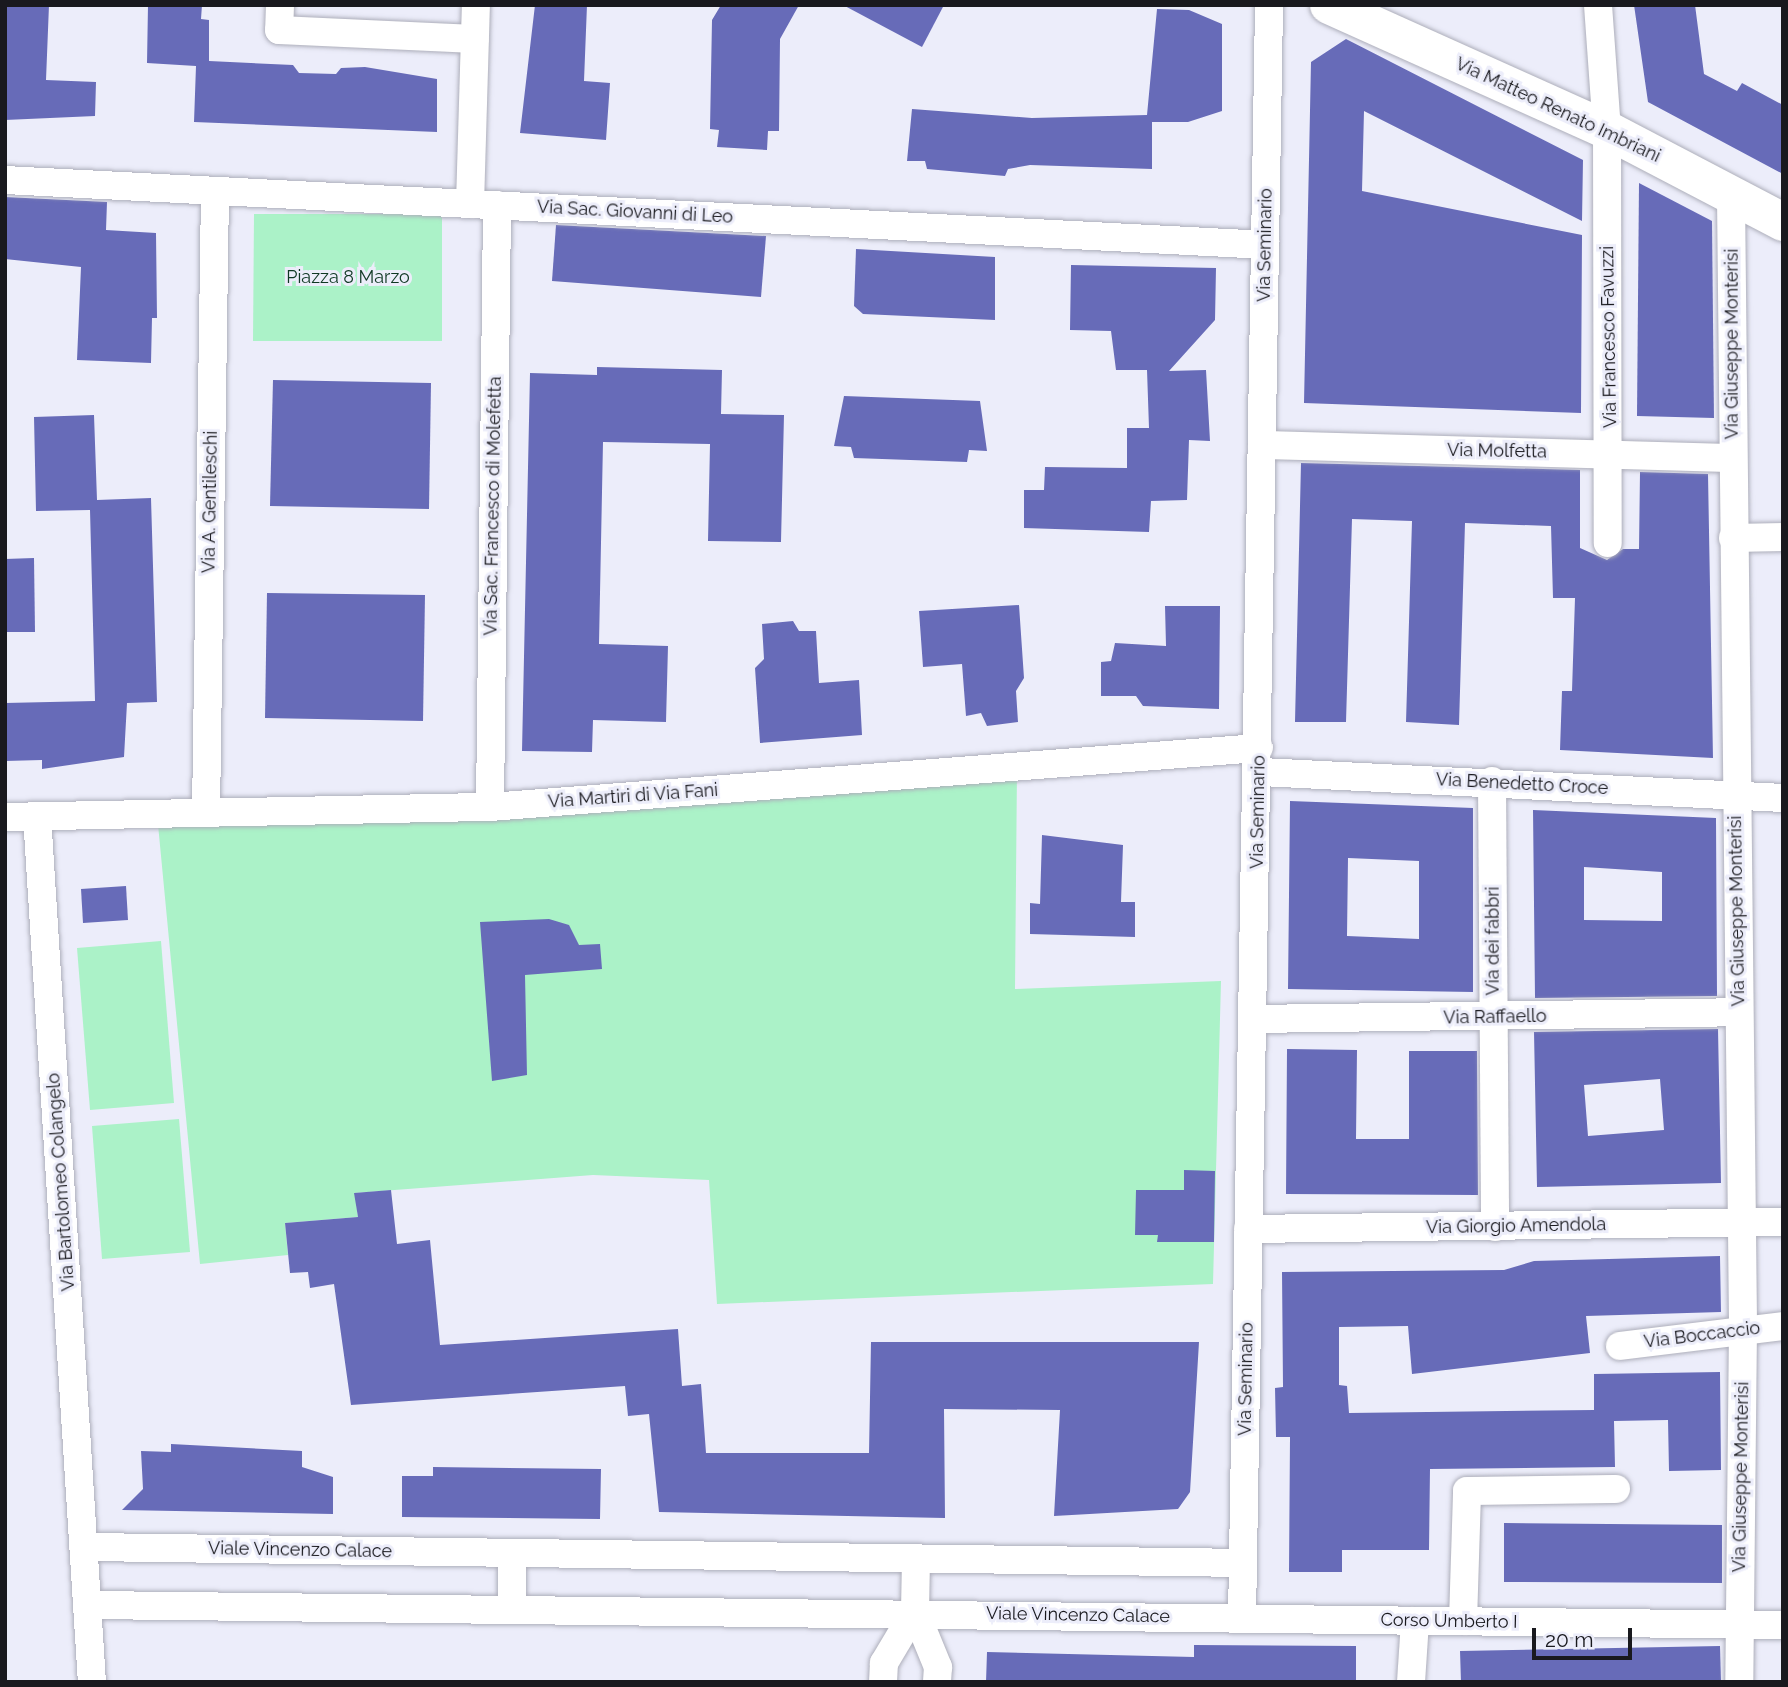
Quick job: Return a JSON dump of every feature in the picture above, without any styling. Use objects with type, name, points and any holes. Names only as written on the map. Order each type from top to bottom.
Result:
[{"type":"street","points":[[280,5],[279,30],[475,38]]},
{"type":"street","name":"Via Sac. Francesco di Molefetta","points":[[476,5],[475,38],[483,204],[490,807]]},
{"type":"street","name":"Via Seminario","points":[[1242,1619],[1259,760],[1269,5]]},
{"type":"street","name":"Via Matteo Renato Imbriani","points":[[1329,5],[1607,130],[1783,222]]},
{"type":"street","name":"Via Francesco Favuzzi","points":[[1598,5],[1607,130],[1610,453],[1608,544]]},
{"type":"street","name":"Via Sac. Giovanni di Leo","points":[[5,180],[1265,245]]},
{"type":"street","name":"Via A. Gentileschi","points":[[206,813],[215,191]]},
{"type":"street","name":"Via Giuseppe Monterisi","points":[[1731,197],[1735,797],[1743,1327],[1739,1682]]},
{"type":"street","name":"Via Molfetta","points":[[1262,445],[1733,458]]},
{"type":"street","points":[[1733,538],[1783,537]]},
{"type":"street","name":"Via Martiri di Via Fani","points":[[5,817],[490,807],[1259,760]]},
{"type":"street","name":"Via Benedetto Croce","points":[[1259,760],[1492,782],[1783,798]]},
{"type":"street","name":"Via dei fabbri","points":[[1492,782],[1495,1227]]},
{"type":"street","name":"Via Bartolomeo Colangelo","points":[[37,816],[91,1605],[92,1682]]},
{"type":"street","name":"Via Raffaello","points":[[1252,1019],[1494,1018],[1738,1012]]},
{"type":"street","name":"Via Giorgio Amendola","points":[[1248,1229],[1783,1222]]},
{"type":"street","name":"Via Boccaccio","points":[[1620,1346],[1743,1327],[1783,1326]]},
{"type":"street","points":[[1463,1621],[1467,1491],[1616,1489]]},
{"type":"street","name":"Viale Vincenzo Calace","points":[[87,1547],[1243,1563]]},
{"type":"street","points":[[512,1553],[512,1607]]},
{"type":"street","points":[[916,1559],[915,1611],[938,1667],[937,1682]]},
{"type":"street","name":"Viale Vincenzo Calace","points":[[91,1605],[915,1611],[1242,1619]]},
{"type":"street","points":[[883,1682],[884,1663],[915,1611]]},
{"type":"street","name":"Corso Umberto I","points":[[1242,1619],[1783,1625]]},
{"type":"street","points":[[1411,1682],[1415,1621]]},
{"type":"green space","name":"Piazza 8 Marzo","points":[[254,214],[442,214],[442,341],[253,341]]},
{"type":"green space","points":[[1017,769],[1015,989],[1221,981],[1213,1284],[717,1304],[709,1180],[593,1175],[355,1193],[358,1217],[285,1223],[288,1255],[200,1264],[157,814]]},
{"type":"green space","points":[[161,941],[174,1103],[90,1110],[77,948]]},
{"type":"green space","points":[[179,1119],[190,1252],[102,1259],[92,1126]]},
{"type":"building","points":[[5,5],[49,5],[46,80],[96,82],[95,116],[5,120]]},
{"type":"building","points":[[148,5],[202,5],[201,19],[209,20],[209,61],[293,65],[299,73],[336,74],[341,68],[365,67],[437,79],[437,132],[194,122],[196,66],[147,63]]},
{"type":"building","points":[[535,5],[587,5],[584,81],[610,83],[606,140],[520,133]]},
{"type":"building","points":[[721,5],[799,5],[780,39],[779,131],[768,131],[767,150],[717,147],[719,130],[710,129],[712,20]]},
{"type":"building","points":[[843,5],[944,5],[922,47]]},
{"type":"building","points":[[1634,5],[1695,5],[1704,74],[1737,91],[1742,83],[1783,105],[1783,174],[1648,102]]},
{"type":"building","points":[[1157,9],[1189,10],[1222,24],[1222,111],[1188,122],[1152,122],[1152,169],[1030,165],[1008,169],[1005,176],[927,169],[925,161],[907,161],[912,109],[1032,118],[1147,115]]},
{"type":"building","points":[[1346,39],[1583,160],[1582,221],[1364,111],[1362,191],[1582,235],[1581,413],[1304,403],[1311,62]]},
{"type":"building","points":[[1639,183],[1712,221],[1714,418],[1637,416]]},
{"type":"building","points":[[5,197],[107,202],[106,230],[156,233],[157,318],[152,318],[151,363],[77,360],[81,267],[5,259]]},
{"type":"building","points":[[556,225],[766,236],[761,297],[552,281]]},
{"type":"building","points":[[856,249],[995,257],[995,320],[863,314],[854,306]]},
{"type":"building","points":[[1071,265],[1216,268],[1215,320],[1169,371],[1206,370],[1210,441],[1189,440],[1187,500],[1151,501],[1149,532],[1024,528],[1024,490],[1044,490],[1045,467],[1127,468],[1127,428],[1149,428],[1147,370],[1116,370],[1111,331],[1070,330]]},
{"type":"building","points":[[597,367],[722,370],[721,414],[784,415],[781,542],[708,541],[710,444],[603,442],[599,644],[668,646],[666,722],[593,720],[592,752],[522,751],[530,373],[597,375]]},
{"type":"building","points":[[273,380],[431,383],[429,509],[270,506]]},
{"type":"building","points":[[844,396],[980,401],[987,451],[969,450],[967,462],[854,458],[851,447],[834,446]]},
{"type":"building","points":[[94,415],[97,500],[151,498],[157,702],[127,703],[124,757],[42,769],[42,760],[5,761],[5,703],[95,701],[90,510],[36,511],[34,417]]},
{"type":"building","points":[[1301,463],[1580,470],[1580,548],[1607,560],[1623,549],[1639,549],[1640,472],[1708,474],[1713,758],[1560,750],[1562,691],[1572,691],[1575,598],[1553,598],[1551,526],[1465,523],[1459,725],[1406,722],[1412,521],[1352,519],[1346,722],[1295,722]]},
{"type":"building","points":[[34,558],[35,632],[5,632],[5,559]]},
{"type":"building","points":[[267,593],[425,595],[423,721],[265,718]]},
{"type":"building","points":[[1019,605],[1024,678],[1016,691],[1018,722],[987,726],[981,713],[966,716],[962,664],[923,667],[919,611]]},
{"type":"building","points":[[1165,606],[1220,606],[1219,709],[1143,706],[1136,696],[1101,696],[1101,662],[1111,661],[1115,643],[1166,646]]},
{"type":"building","points":[[793,621],[799,631],[816,631],[819,683],[859,680],[862,735],[760,743],[755,668],[764,659],[762,624]]},
{"type":"building","points":[[1290,801],[1473,808],[1473,992],[1288,989]],"holes":[[[1348,858],[1419,861],[1419,939],[1347,936]]]},
{"type":"building","points":[[1533,810],[1716,818],[1717,996],[1535,998]],"holes":[[[1584,867],[1662,872],[1662,921],[1584,920]]]},
{"type":"building","points":[[1042,835],[1123,845],[1121,902],[1135,902],[1135,937],[1030,934],[1030,903],[1040,904]]},
{"type":"building","points":[[126,886],[128,920],[83,923],[81,889]]},
{"type":"building","points":[[549,919],[569,925],[579,945],[600,944],[602,969],[525,975],[527,1075],[492,1081],[480,922]]},
{"type":"building","points":[[1718,1029],[1721,1183],[1537,1187],[1534,1032]],"holes":[[[1660,1079],[1664,1130],[1588,1136],[1584,1085]]]},
{"type":"building","points":[[1287,1049],[1357,1050],[1356,1139],[1409,1139],[1409,1051],[1477,1051],[1478,1195],[1286,1194]]},
{"type":"building","points":[[1184,1170],[1215,1171],[1214,1242],[1157,1242],[1158,1235],[1135,1235],[1136,1190],[1184,1190]]},
{"type":"building","points":[[391,1190],[397,1244],[430,1240],[440,1345],[678,1329],[682,1386],[701,1384],[706,1453],[869,1453],[871,1342],[1199,1342],[1190,1492],[1178,1509],[1054,1516],[1060,1410],[944,1409],[945,1518],[659,1512],[649,1414],[628,1416],[625,1386],[351,1405],[334,1284],[310,1288],[308,1272],[290,1273],[285,1223],[358,1217],[354,1193]]},
{"type":"building","points":[[1720,1256],[1721,1312],[1586,1316],[1590,1353],[1412,1374],[1408,1326],[1339,1327],[1339,1385],[1347,1386],[1349,1413],[1594,1410],[1594,1374],[1720,1372],[1721,1470],[1669,1471],[1668,1420],[1614,1421],[1615,1467],[1430,1469],[1429,1550],[1342,1550],[1342,1572],[1289,1572],[1290,1437],[1276,1437],[1275,1388],[1283,1387],[1282,1272],[1504,1270],[1534,1261]]},
{"type":"building","points":[[171,1444],[302,1451],[302,1467],[333,1477],[333,1514],[122,1510],[143,1489],[141,1451],[171,1452]]},
{"type":"building","points":[[433,1467],[601,1469],[600,1519],[402,1517],[402,1476],[433,1476]]},
{"type":"building","points":[[1504,1523],[1722,1525],[1722,1583],[1504,1582]]},
{"type":"building","points":[[1194,1645],[1356,1646],[1356,1682],[986,1682],[987,1652],[1194,1657]]},
{"type":"building","points":[[1720,1646],[1721,1682],[1461,1682],[1460,1651]]}]
